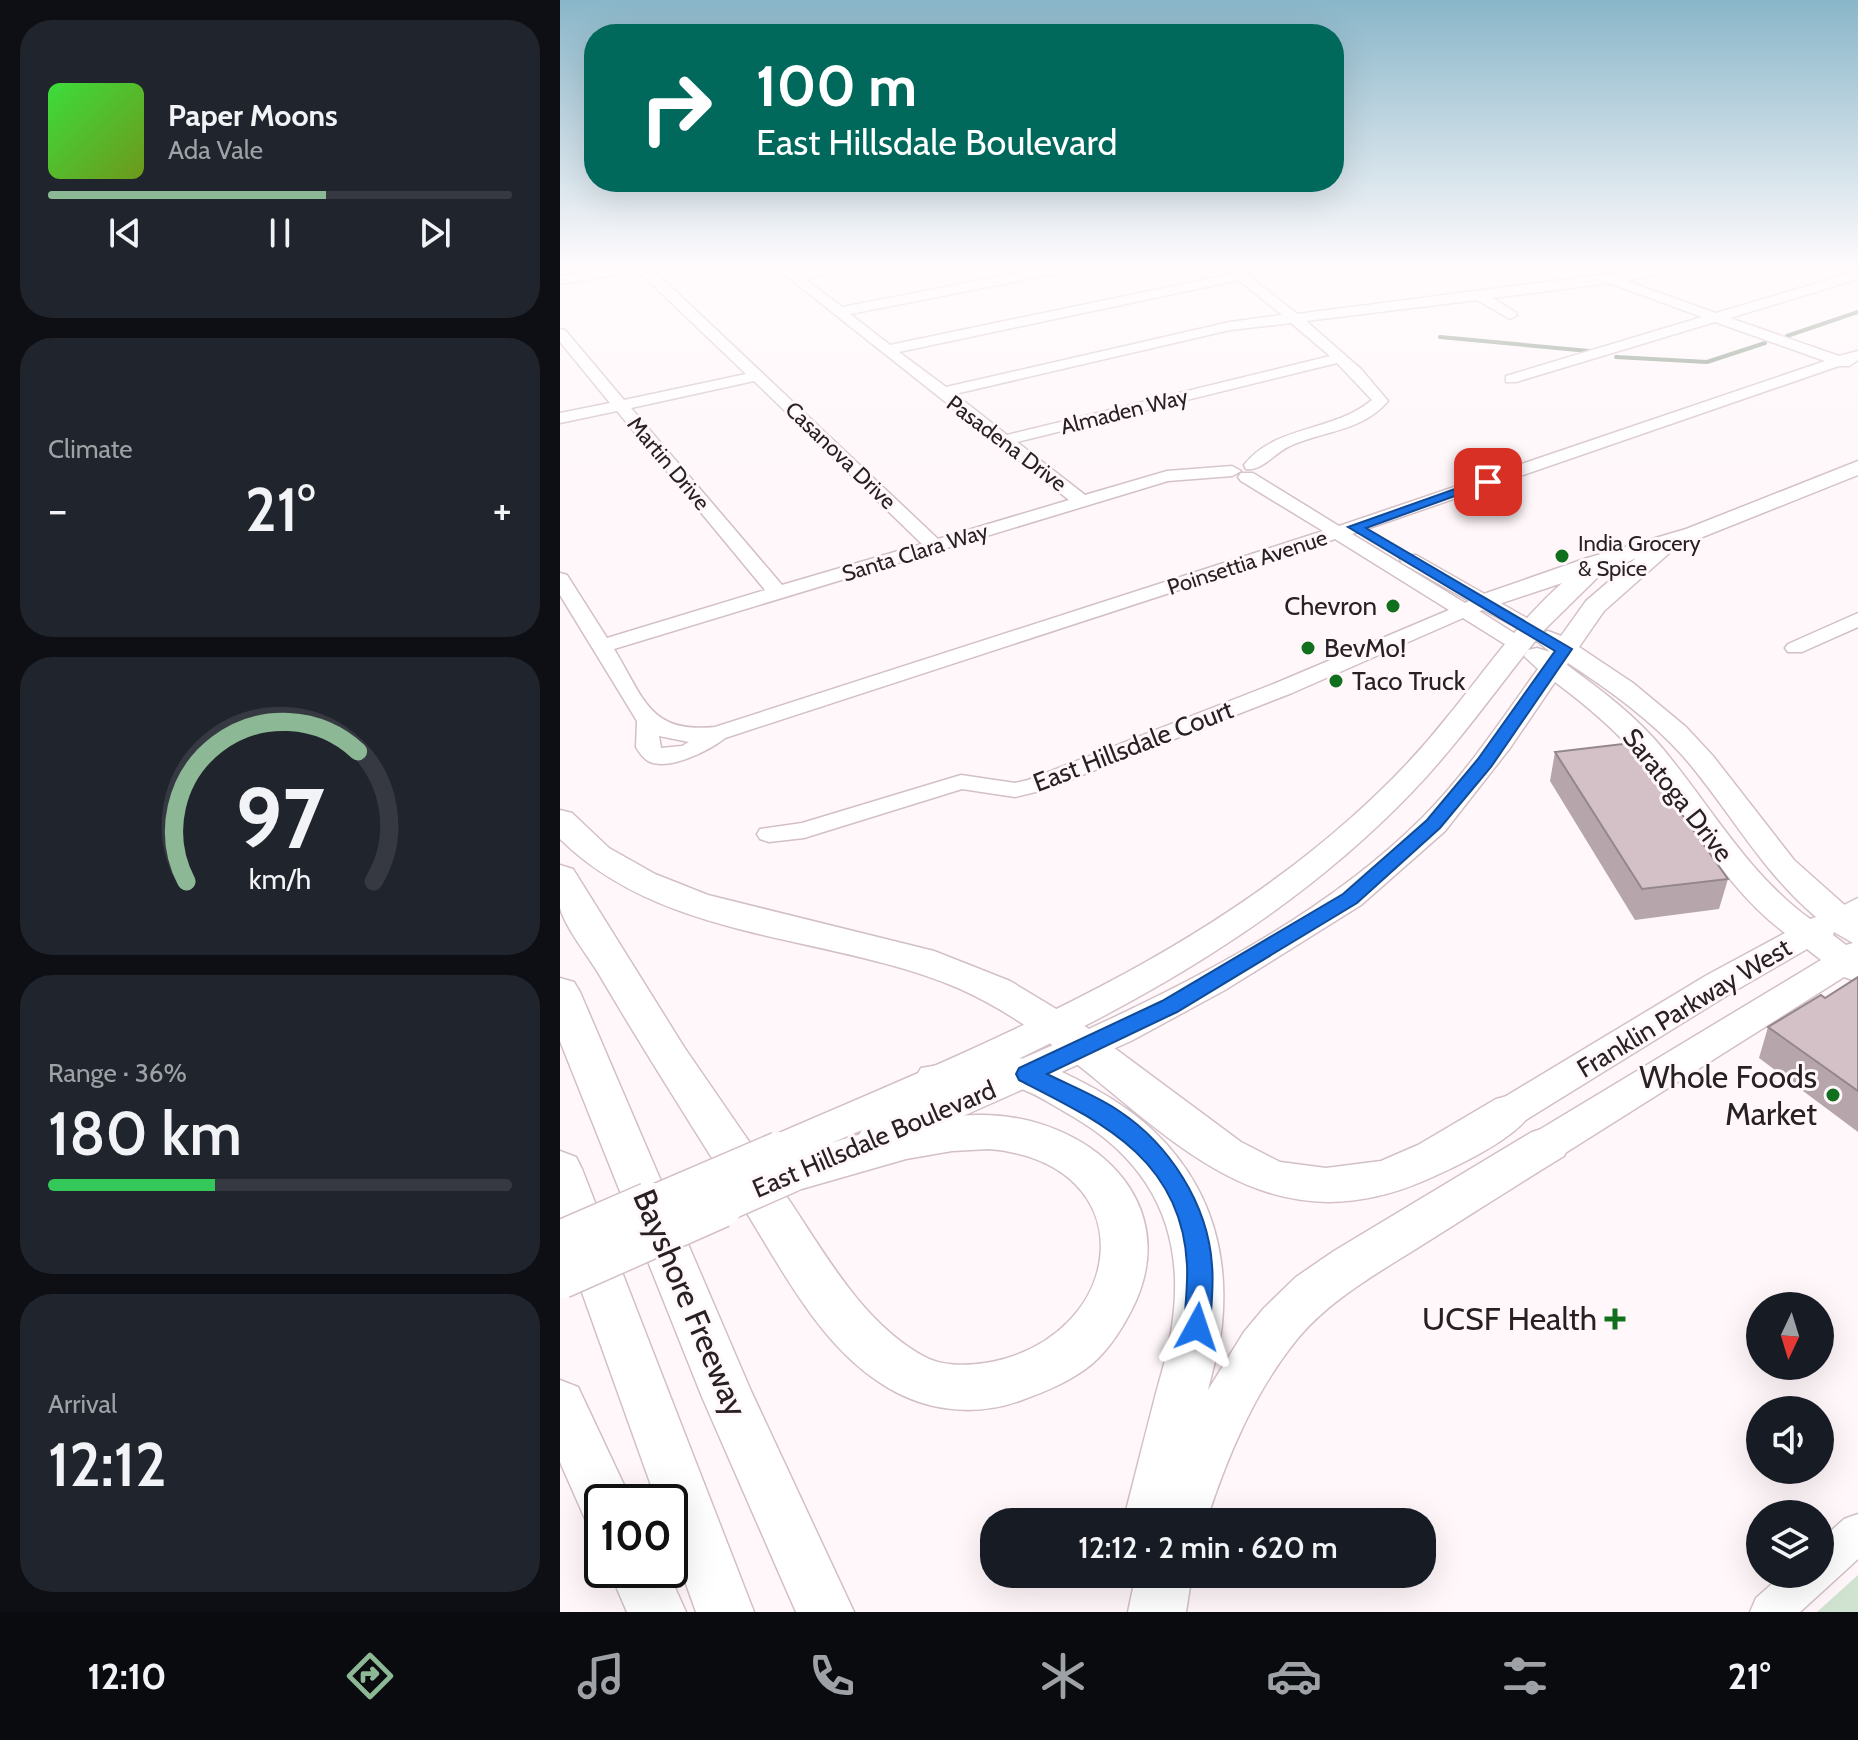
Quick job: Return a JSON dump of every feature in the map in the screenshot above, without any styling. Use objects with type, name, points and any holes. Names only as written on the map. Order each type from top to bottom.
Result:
[{"type":"highway","points":[[560,820],[604,861],[662,892],[940,966],[993,988],[1069,1037],[1217,1148],[1264,1175],[1290,1182],[1348,1186],[1378,1181],[1530,1127]]},
{"type":"highway","points":[[560,877],[669,1058],[837,1310],[857,1334],[881,1355],[907,1373],[936,1385],[968,1389],[1005,1385],[1040,1372],[1071,1353],[1096,1327],[1112,1303],[1121,1279],[1124,1232],[1117,1208],[1104,1185],[1066,1152],[1036,1140],[976,1132],[785,1162]]},
{"type":"highway","name":"Bayshore Freeway","points":[[560,992],[728,1397],[825,1612]]},
{"type":"highway","points":[[936,1079],[985,1072],[1027,1074],[1108,1115],[1134,1134],[1155,1156],[1186,1207],[1200,1265],[1197,1327],[1154,1508]]},
{"type":"highway","points":[[1183,1508],[1197,1470],[1235,1393],[1279,1325],[1303,1300],[1530,1127]]},
{"type":"highway","points":[[560,1169],[725,1612]]},
{"type":"highway","points":[[560,1404],[597,1484]]},
{"type":"highway","points":[[646,1588],[657,1612]]},
{"type":"highway","points":[[1138,1612],[1141,1588]]},
{"type":"highway","points":[[1157,1612],[1161,1588]]},
{"type":"main road","name":"East Hillsdale Boulevard","points":[[560,1244],[1027,1074],[1069,1037],[1229,928],[1318,862],[1381,806],[1428,758],[1525,637],[1576,584],[1610,559],[1628,550],[1667,543],[1858,467]]},
{"type":"main road","name":"East Hillsdale Boulevard","points":[[560,1276],[785,1162],[936,1079],[1069,1037],[1213,982],[1350,898],[1434,824],[1484,763],[1607,593],[1656,556],[1667,543]]},
{"type":"main road","points":[[1474,606],[1547,577],[1610,559]]},
{"type":"main road","name":"Saratoga Drive","points":[[1525,637],[1558,658],[1634,696],[1672,728],[1709,769],[1772,855],[1846,940]]},
{"type":"main road","name":"Saratoga Drive","points":[[1558,658],[1668,773],[1749,884],[1846,940]]},
{"type":"main road","points":[[1523,708],[1543,701],[1571,699],[1602,704]]},
{"type":"main road","name":"Franklin Parkway West","points":[[1530,1127],[1719,984],[1846,940]]},
{"type":"main road","name":"Franklin Parkway West","points":[[1530,1127],[1846,940]]},
{"type":"street","name":"Martin Drive","points":[[567,341],[778,593]]},
{"type":"street","name":"Casanova Drive","points":[[721,341],[936,547]]},
{"type":"street","name":"Pasadena Drive","points":[[876,341],[1082,501]]},
{"type":"street","points":[[887,350],[926,341]]},
{"type":"street","points":[[941,393],[1164,341]]},
{"type":"street","points":[[1248,471],[1262,453],[1277,443],[1355,420],[1380,401],[1376,393],[1319,341]]},
{"type":"street","points":[[1511,379],[1642,341]]},
{"type":"street","points":[[1781,341],[1858,369]]},
{"type":"street","name":"Poinsettia Avenue","points":[[648,721],[659,730],[677,735],[718,733],[1346,530],[1858,355]]},
{"type":"street","name":"Almaden Way","points":[[1003,441],[1338,358]]},
{"type":"street","points":[[560,418],[758,376]]},
{"type":"street","name":"Saratoga Drive","points":[[1248,471],[1525,637]]},
{"type":"street","name":"Santa Clara Way","points":[[601,646],[1167,476],[1248,471]]},
{"type":"street","points":[[560,579],[648,721],[647,747],[656,756],[688,752],[718,733]]},
{"type":"street","name":"East Hillsdale Court","points":[[769,834],[804,830],[961,782],[1015,790],[1036,785],[1284,688],[1474,606]]},
{"type":"street","points":[[1795,648],[1858,619]]},
{"type":"street","points":[[1834,1554],[1858,1533]]},
{"type":"street","points":[[1770,1612],[1797,1588]]},
{"type":"green space","points":[[1858,1575],[1858,1612],[1817,1612]]},
{"type":"building","points":[[1631,743],[1728,879],[1642,889],[1555,752]]},
{"type":"building","points":[[1858,977],[1858,1091],[1768,1027]]},
{"type":"waterway","points":[[1485,341],[1589,351]]},
{"type":"waterway","points":[[1616,357],[1707,362],[1765,343]]},
{"type":"place","name":"India Grocery & Spice","points":[[1562,556]]},
{"type":"place","name":"Chevron","points":[[1393,606]]},
{"type":"place","name":"BevMo!","points":[[1308,648]]},
{"type":"place","name":"Taco Truck","points":[[1336,681]]},
{"type":"place","name":"Whole Foods Market","points":[[1833,1095]]},
{"type":"place","name":"UCSF Health","points":[[1615,1319]]},
{"type":"route","points":[[1197,1327],[1201,1297],[1195,1235],[1186,1207],[1171,1179],[1134,1134],[1108,1115],[1027,1074],[1169,1006],[1350,898],[1434,824],[1484,763],[1564,649],[1355,527],[1488,482]]}]
